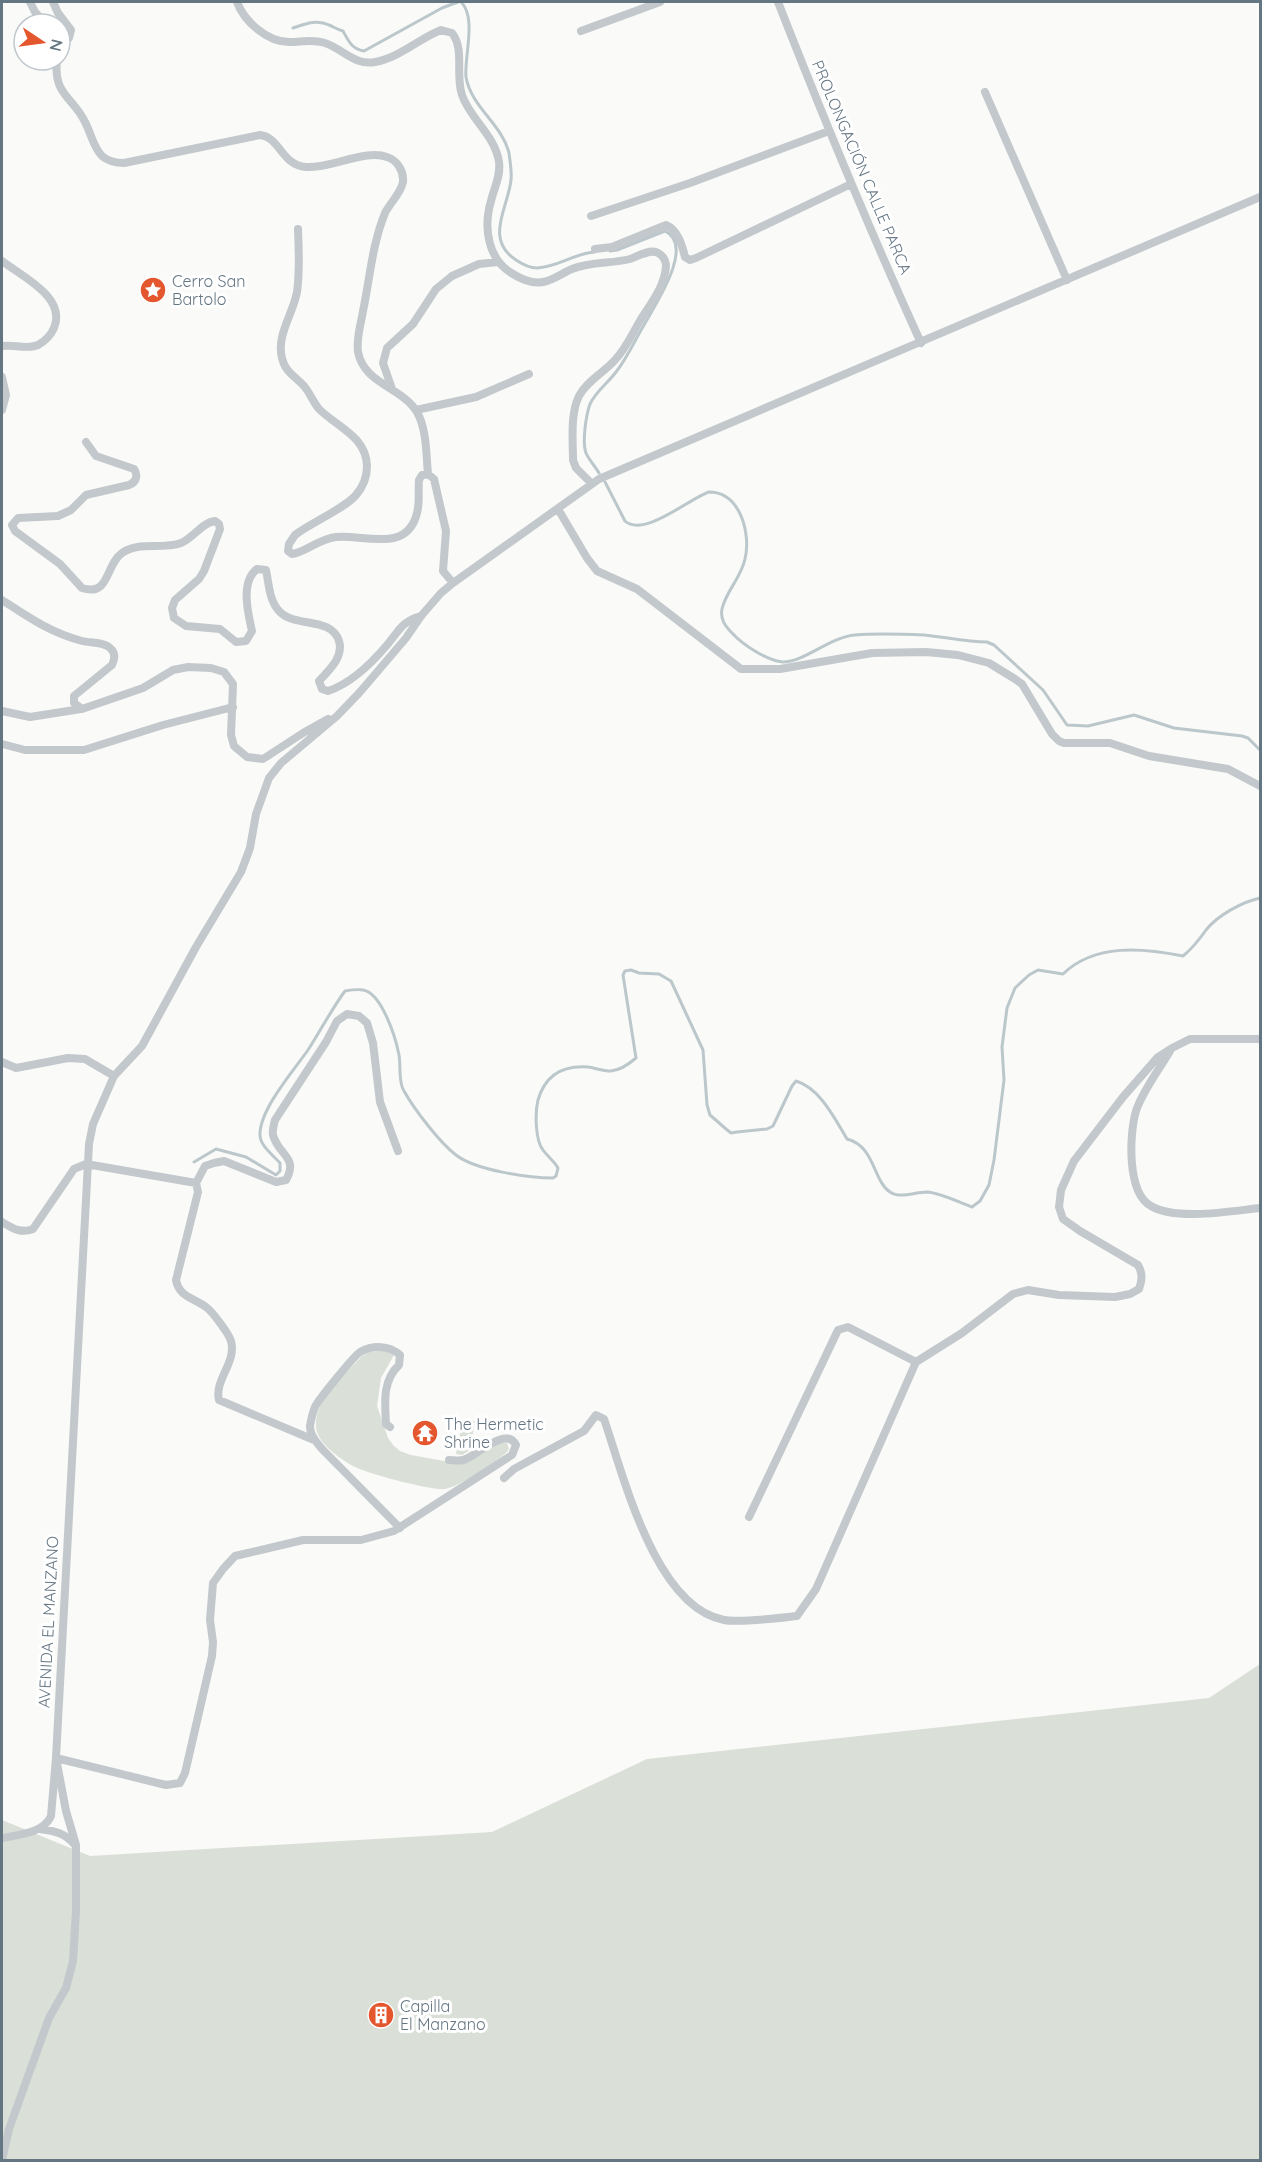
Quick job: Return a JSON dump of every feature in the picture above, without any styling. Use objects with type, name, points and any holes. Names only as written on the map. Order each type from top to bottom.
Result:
[{"type":"street","points":[[237,2],[251,24],[274,39],[285,42],[309,40],[324,43],[353,59],[366,63],[384,60],[441,30],[452,33],[456,39],[461,93],[492,142],[499,162],[499,178],[490,201],[489,240],[498,262],[505,269],[521,278],[543,282],[585,265],[612,263],[651,252],[661,255],[665,262],[665,270],[660,288],[629,342],[615,360],[584,388],[576,402],[573,460],[576,468],[592,484]]},
{"type":"street","points":[[581,31],[660,2]]},
{"type":"street","name":"PROLONGACIÓN CALLE PARCA","points":[[778,2],[851,184],[921,343]]},
{"type":"street","points":[[57,72],[62,91],[85,120],[98,152],[115,162],[124,163],[260,135],[270,138],[283,156],[300,166],[312,167],[380,155],[390,157],[398,164],[403,182],[385,212],[378,235],[368,274],[358,345],[365,369],[373,378],[392,389],[416,410],[423,423],[428,474],[434,479],[446,531],[443,571],[453,583]]},
{"type":"street","points":[[985,93],[1067,280]]},
{"type":"street","points":[[591,216],[690,183],[829,131]]},
{"type":"street","points":[[595,249],[612,247],[666,225],[676,232],[685,257],[690,260],[851,184]]},
{"type":"street","points":[[2,1062],[16,1068],[68,1058],[85,1059],[114,1076],[133,1058],[241,872],[250,848],[256,814],[269,778],[281,763],[337,716],[360,692],[406,639],[421,616],[441,593],[599,479],[1260,197]]},
{"type":"street","points":[[298,229],[297,291],[281,343],[281,356],[285,369],[304,386],[320,410],[351,434],[361,445],[366,457],[367,470],[363,484],[355,497],[295,535],[289,544],[288,551],[295,554],[314,543],[338,537],[381,540],[400,535],[414,521],[418,508],[419,480],[428,474]]},
{"type":"street","points":[[2,261],[26,277],[52,302],[56,318],[51,334],[38,345],[2,346]]},
{"type":"street","points":[[392,389],[383,363],[387,348],[413,324],[436,289],[452,276],[479,264],[498,262]]},
{"type":"street","points":[[416,410],[476,397],[529,374]]},
{"type":"street","points":[[2,377],[6,389],[2,406]]},
{"type":"street","points":[[86,442],[96,456],[134,469],[135,481],[129,485],[86,495],[71,510],[57,516],[18,518],[12,525],[15,531],[60,564],[82,588],[94,589],[102,585],[113,562],[125,551],[136,547],[169,546],[182,543],[210,521],[215,521],[219,524],[220,529],[204,571],[199,579],[175,600],[172,608],[174,618],[186,626],[220,629],[236,642],[246,641],[252,631],[247,604],[252,573],[257,568],[263,568],[266,570],[273,603],[279,611],[293,620],[327,627],[338,639],[340,649],[338,659],[319,681],[322,689],[327,691],[351,680],[370,664],[405,622],[421,616]]},
{"type":"street","points":[[558,509],[586,558],[597,571],[637,589],[741,669],[780,669],[872,653],[926,652],[958,655],[989,663],[1022,684],[1052,734],[1059,741],[1072,744],[1110,743],[1149,756],[1228,769],[1260,786]]},
{"type":"street","points":[[2,600],[46,629],[85,642],[106,645],[112,649],[114,656],[112,665],[75,696],[74,703],[82,709]]},
{"type":"street","points":[[2,711],[30,717],[82,709],[142,688],[173,670],[215,668],[228,675],[233,684],[232,741],[238,751],[252,759],[262,759],[322,722],[337,716]]},
{"type":"street","points":[[2,744],[25,750],[84,750],[163,725],[233,707]]},
{"type":"street","points":[[398,1151],[380,1102],[373,1043],[367,1023],[358,1016],[347,1014],[337,1021],[326,1042],[275,1120],[272,1133],[278,1146],[291,1162],[291,1171],[286,1180],[276,1182],[224,1161],[214,1162],[205,1167],[196,1183],[198,1192],[176,1280],[178,1288],[187,1297],[207,1307],[231,1341],[231,1356],[217,1392],[219,1400],[314,1440],[399,1528]]},
{"type":"street","points":[[504,1478],[514,1469],[584,1431],[596,1415],[604,1419],[646,1541],[678,1593],[701,1612],[725,1620],[797,1616],[816,1589],[916,1362],[962,1333],[1013,1294],[1028,1290],[1059,1295],[1115,1297],[1130,1294],[1139,1289],[1142,1271],[1138,1265],[1080,1232],[1063,1219],[1059,1207],[1061,1190],[1074,1161],[1123,1097],[1158,1057],[1190,1040],[1260,1039]]},
{"type":"street","points":[[1172,1048],[1136,1112],[1131,1152],[1133,1175],[1138,1192],[1151,1207],[1163,1211],[1215,1214],[1260,1208]]},
{"type":"street","name":"AVENIDA EL MANZANO","points":[[2,2160],[9,2129],[45,2028],[66,1988],[73,1961],[76,1845],[66,1811],[56,1758],[86,1164],[93,1124],[114,1076]]},
{"type":"street","points":[[2,1222],[17,1230],[26,1232],[33,1229],[74,1169],[86,1164],[196,1183]]},
{"type":"street","points":[[749,1517],[838,1330],[848,1327],[916,1362]]},
{"type":"street","points":[[314,1440],[310,1427],[316,1405],[359,1353],[372,1348],[385,1347],[393,1349],[400,1355],[399,1365],[392,1372],[386,1386],[386,1424],[390,1428]]},
{"type":"street","points":[[3,1839],[40,1829],[48,1823],[51,1816],[56,1758],[166,1785],[180,1783],[185,1773],[212,1656],[210,1620],[213,1583],[223,1569],[235,1557],[303,1540],[360,1540],[394,1531],[512,1455],[516,1450],[516,1445],[514,1440],[500,1438],[464,1460],[448,1460]]},
{"type":"street","points":[[40,1829],[64,1834],[76,1845]]},
{"type":"shaded area","points":[[387,1350],[394,1355],[381,1378],[377,1406],[388,1438],[394,1446],[411,1455],[450,1462],[499,1443],[507,1443],[509,1449],[507,1452],[468,1479],[445,1489],[438,1489],[371,1473],[353,1466],[330,1450],[320,1439],[316,1427],[320,1407],[325,1397],[362,1356],[369,1352]]},
{"type":"shaded area","points":[[463,1419],[475,1421],[470,1450],[462,1455],[456,1454]]},
{"type":"shaded area","points":[[1260,1664],[1260,2160],[2,2160],[2,1820],[90,1856],[492,1832],[647,1759],[1209,1698]]},
{"type":"waterway","points":[[293,28],[311,23],[325,23],[343,31],[354,47],[364,51],[442,8],[458,2]]},
{"type":"waterway","points":[[461,2],[466,9],[469,27],[466,69],[469,88],[500,133],[509,153],[511,180],[500,223],[501,243],[506,252],[516,260],[534,268],[545,267],[595,252]]},
{"type":"waterway","points":[[599,473],[587,456],[584,442],[590,404],[620,367],[656,304],[670,276],[675,262],[676,249],[673,239],[665,231],[610,251]]},
{"type":"waterway","points":[[605,482],[625,521],[633,525],[655,521],[709,492],[729,499],[736,507],[745,527],[746,549],[743,566],[724,602],[722,619],[736,637],[770,659],[791,661],[836,640],[855,635],[924,635],[987,642],[994,645],[1043,690],[1067,725],[1088,726],[1134,715],[1174,728],[1242,736],[1248,738],[1260,750]]},
{"type":"waterway","points":[[194,1162],[216,1149],[246,1157],[276,1175],[280,1171],[280,1163],[264,1146],[260,1138],[261,1124],[271,1102],[308,1050],[345,991],[363,990],[376,999],[387,1018],[400,1059],[402,1087],[421,1116],[450,1150],[465,1160],[488,1169],[530,1177],[553,1178],[558,1168],[543,1150],[537,1133],[538,1100],[545,1084],[563,1070],[588,1067],[611,1071],[636,1058],[623,975],[625,971],[631,970],[639,973],[659,974],[671,981],[703,1050],[707,1105],[710,1115],[731,1133],[767,1129],[773,1126],[796,1081],[820,1097],[847,1139],[863,1149],[884,1187],[890,1192],[903,1195],[927,1192],[972,1207],[980,1201],[989,1185],[994,1160],[1004,1080],[1002,1047],[1007,1008],[1015,988],[1038,970],[1063,974],[1076,964],[1104,953],[1136,950],[1183,956],[1217,919],[1238,906],[1260,898]]},
{"type":"place","name":"Cerro San Bartolo","points":[[153,290]]},
{"type":"place","name":"The Hermetic Shrine","points":[[425,1433]]},
{"type":"place","name":"Capilla El Manzano","points":[[381,2015]]}]
